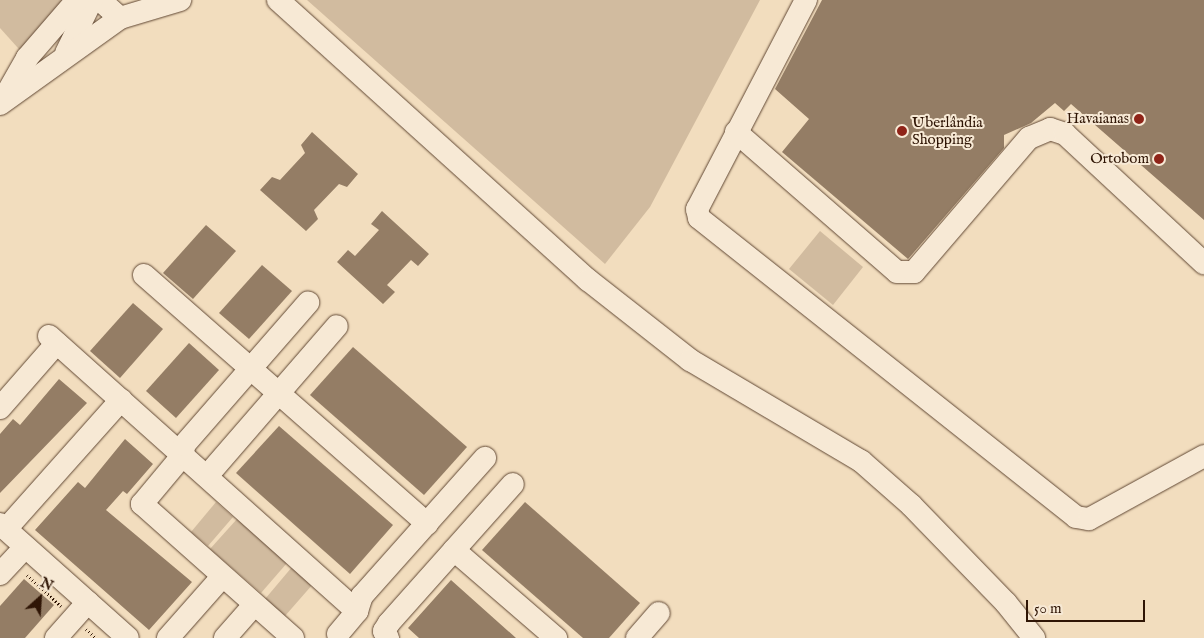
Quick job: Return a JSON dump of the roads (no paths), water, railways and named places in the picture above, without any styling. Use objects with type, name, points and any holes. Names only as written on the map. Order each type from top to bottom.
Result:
[{"type":"street","points":[[2,102],[27,58],[77,0]]},
{"type":"street","points":[[66,54],[92,0]]},
{"type":"street","points":[[100,0],[120,18]]},
{"type":"street","points":[[2,102],[66,54],[120,18],[180,0]]},
{"type":"street","points":[[278,0],[596,286],[690,360],[860,461],[912,505],[1006,603],[1034,638]]},
{"type":"street","points":[[806,0],[697,209],[699,218],[1076,517],[1089,519],[1204,456]]},
{"type":"street","points":[[736,132],[897,272],[914,272],[1029,138],[1050,129],[1065,134],[1204,263]]},
{"type":"street","points":[[144,275],[252,368],[427,524]]},
{"type":"street","points":[[293,638],[222,577],[142,504],[183,455],[184,445],[308,303]]},
{"type":"street","points":[[206,476],[337,326]]},
{"type":"street","points":[[0,408],[53,340],[357,611]]},
{"type":"street","points":[[121,400],[3,527],[12,561],[81,610],[128,638]]},
{"type":"street","points":[[338,637],[357,611],[362,596],[485,458]]},
{"type":"street","points":[[388,638],[384,631],[389,623],[513,484]]},
{"type":"street","points":[[454,550],[556,638]]},
{"type":"street","points":[[168,638],[222,577]]},
{"type":"street","points":[[225,638],[254,605]]},
{"type":"street","points":[[56,638],[81,610]]},
{"type":"street","points":[[637,638],[659,613]]},
{"type":"place","name":"Havaianas","points":[[1139,119]]},
{"type":"place","name":"Uberlândia Shopping","points":[[902,131]]},
{"type":"place","name":"Ortobom","points":[[1159,159]]}]
